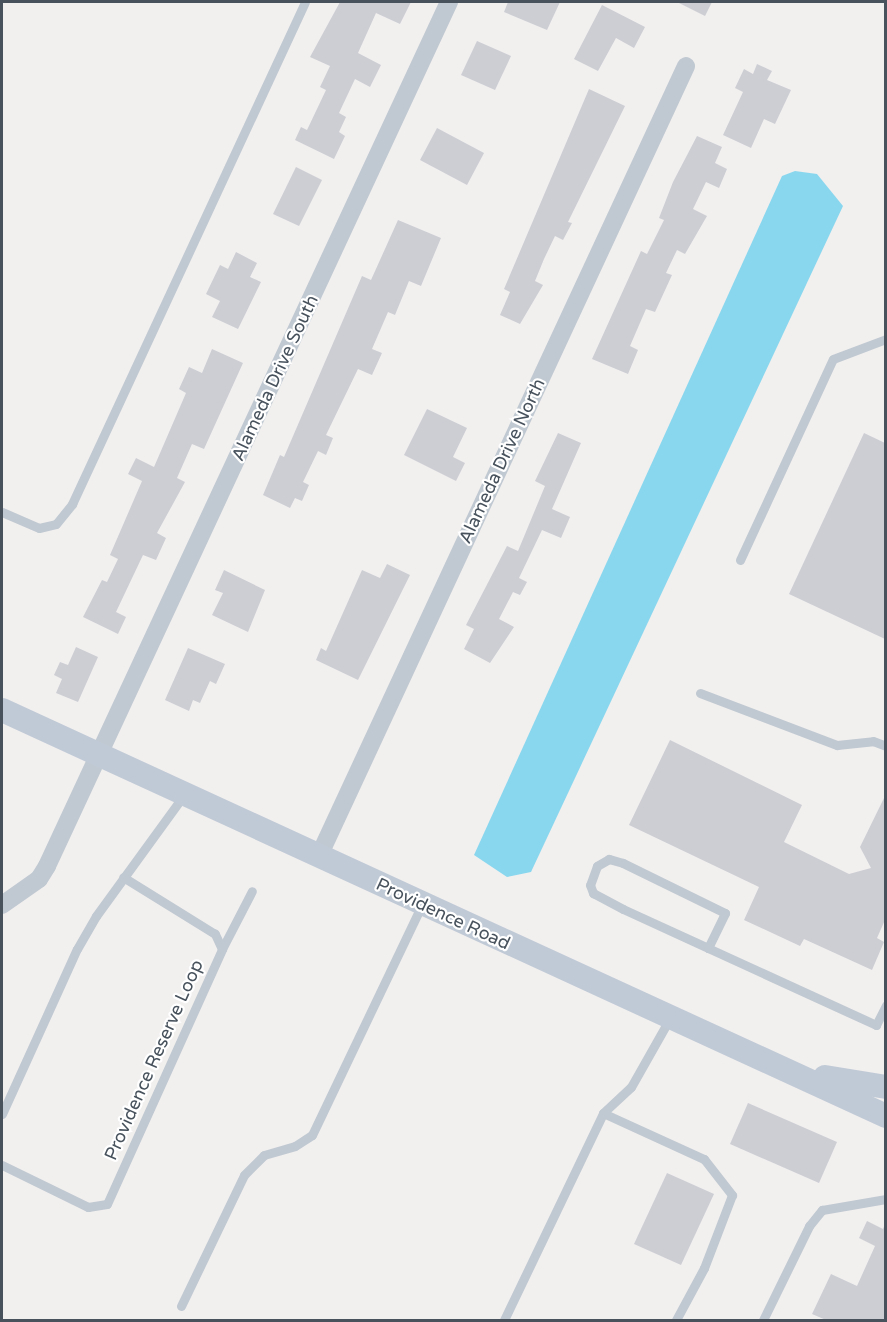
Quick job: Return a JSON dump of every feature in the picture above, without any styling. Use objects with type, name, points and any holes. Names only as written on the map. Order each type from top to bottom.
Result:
[{"type":"street","name":"Alameda Drive South","points":[[2,905],[39,879],[98,754],[135,683],[449,2]]},
{"type":"street","name":"Alameda Drive North","points":[[319,856],[686,66]]},
{"type":"street","name":"Providence Road","points":[[2,710],[670,1018],[746,1050],[885,1116]]},
{"type":"street","points":[[746,1050],[831,1079],[885,1087]]},
{"type":"lane","points":[[2,512],[39,528],[56,524],[72,504],[306,2]]},
{"type":"lane","points":[[740,560],[833,358],[885,339]]},
{"type":"lane","points":[[700,693],[837,745],[873,741],[885,746]]},
{"type":"lane","points":[[2,1114],[77,950],[123,877],[184,795]]},
{"type":"lane","points":[[708,948],[725,913],[623,863],[609,859],[597,866],[590,885],[593,893],[708,948],[876,1025],[885,1005]]},
{"type":"lane","name":"Providence Reserve Loop","points":[[2,1165],[87,1207],[107,1204],[222,949],[215,934],[123,877]]},
{"type":"lane","points":[[222,949],[252,891]]},
{"type":"lane","points":[[181,1306],[244,1175],[264,1155],[294,1146],[312,1135],[422,904]]},
{"type":"lane","points":[[504,1320],[603,1113],[631,1087],[670,1018]]},
{"type":"lane","points":[[603,1113],[704,1159],[732,1195],[704,1269],[676,1320]]},
{"type":"lane","points":[[763,1320],[809,1226],[822,1210],[885,1198]]},
{"type":"water","points":[[795,171],[817,174],[843,206],[531,872],[507,877],[474,855],[782,176]]},
{"type":"building","points":[[340,2],[411,2],[400,24],[376,13],[358,53],[381,65],[370,87],[355,79],[339,113],[346,117],[339,132],[345,136],[334,159],[295,140],[301,127],[307,130],[326,90],[320,87],[330,66],[310,57]]},
{"type":"building","points":[[508,2],[560,2],[547,30],[504,12]]},
{"type":"building","points":[[677,2],[712,2],[705,16]]},
{"type":"building","points":[[602,5],[645,27],[634,48],[616,38],[598,71],[574,59]]},
{"type":"building","points":[[477,41],[511,56],[495,90],[461,75]]},
{"type":"building","points":[[757,64],[772,71],[767,80],[791,90],[775,124],[764,119],[751,148],[723,135],[743,92],[735,88],[744,69],[753,74]]},
{"type":"building","points":[[589,89],[625,106],[568,222],[572,223],[563,240],[555,236],[535,281],[543,285],[520,324],[500,315],[510,292],[504,289]]},
{"type":"building","points":[[437,128],[484,153],[467,185],[420,160]]},
{"type":"building","points":[[697,136],[722,147],[715,163],[727,169],[719,188],[706,182],[693,209],[707,216],[685,254],[677,250],[666,273],[672,275],[655,312],[646,309],[630,346],[638,350],[628,374],[592,359],[641,251],[647,254],[664,220],[659,218],[673,182]]},
{"type":"building","points":[[296,167],[322,180],[299,226],[273,214]]},
{"type":"building","points":[[398,220],[441,238],[421,286],[409,281],[395,315],[388,312],[372,349],[382,353],[372,375],[358,369],[326,435],[333,438],[326,455],[318,451],[303,482],[309,485],[302,501],[295,498],[290,508],[263,495],[280,455],[284,457],[362,276],[371,280]]},
{"type":"building","points":[[236,252],[257,263],[250,277],[261,282],[238,329],[212,317],[220,301],[206,294],[220,265],[228,269]]},
{"type":"building","points":[[212,349],[243,363],[204,449],[192,444],[177,478],[185,482],[157,533],[166,538],[156,560],[143,555],[116,612],[126,617],[118,634],[83,617],[102,580],[107,582],[118,559],[110,555],[142,481],[128,474],[136,458],[154,467],[186,393],[179,389],[189,367],[202,373]]},
{"type":"building","points":[[427,409],[467,428],[453,457],[465,463],[456,481],[404,455]]},
{"type":"building","points":[[558,433],[581,443],[552,509],[570,517],[561,538],[542,530],[519,578],[527,582],[520,595],[513,592],[499,619],[514,627],[490,663],[464,649],[474,629],[466,625],[507,546],[518,551],[545,486],[535,481]]},
{"type":"building","points":[[864,433],[885,443],[885,639],[789,594]]},
{"type":"building","points":[[387,564],[410,575],[358,680],[316,660],[321,648],[326,651],[362,570],[380,578]]},
{"type":"building","points":[[224,570],[265,590],[248,632],[212,615],[223,593],[215,590]]},
{"type":"building","points":[[76,647],[98,657],[78,702],[56,693],[62,679],[54,675],[60,662],[68,665]]},
{"type":"building","points":[[188,648],[225,664],[216,684],[210,681],[200,703],[193,700],[189,711],[165,700]]},
{"type":"building","points":[[670,740],[802,805],[784,842],[849,874],[871,868],[860,847],[885,796],[885,920],[877,938],[884,942],[872,970],[804,939],[800,946],[744,920],[759,887],[629,825]]},
{"type":"building","points":[[748,1103],[837,1142],[819,1183],[730,1144]]},
{"type":"building","points":[[667,1173],[714,1194],[681,1265],[634,1244]]},
{"type":"building","points":[[867,1221],[883,1229],[885,1224],[885,1320],[826,1320],[812,1314],[831,1274],[857,1286],[875,1246],[859,1238]]}]
